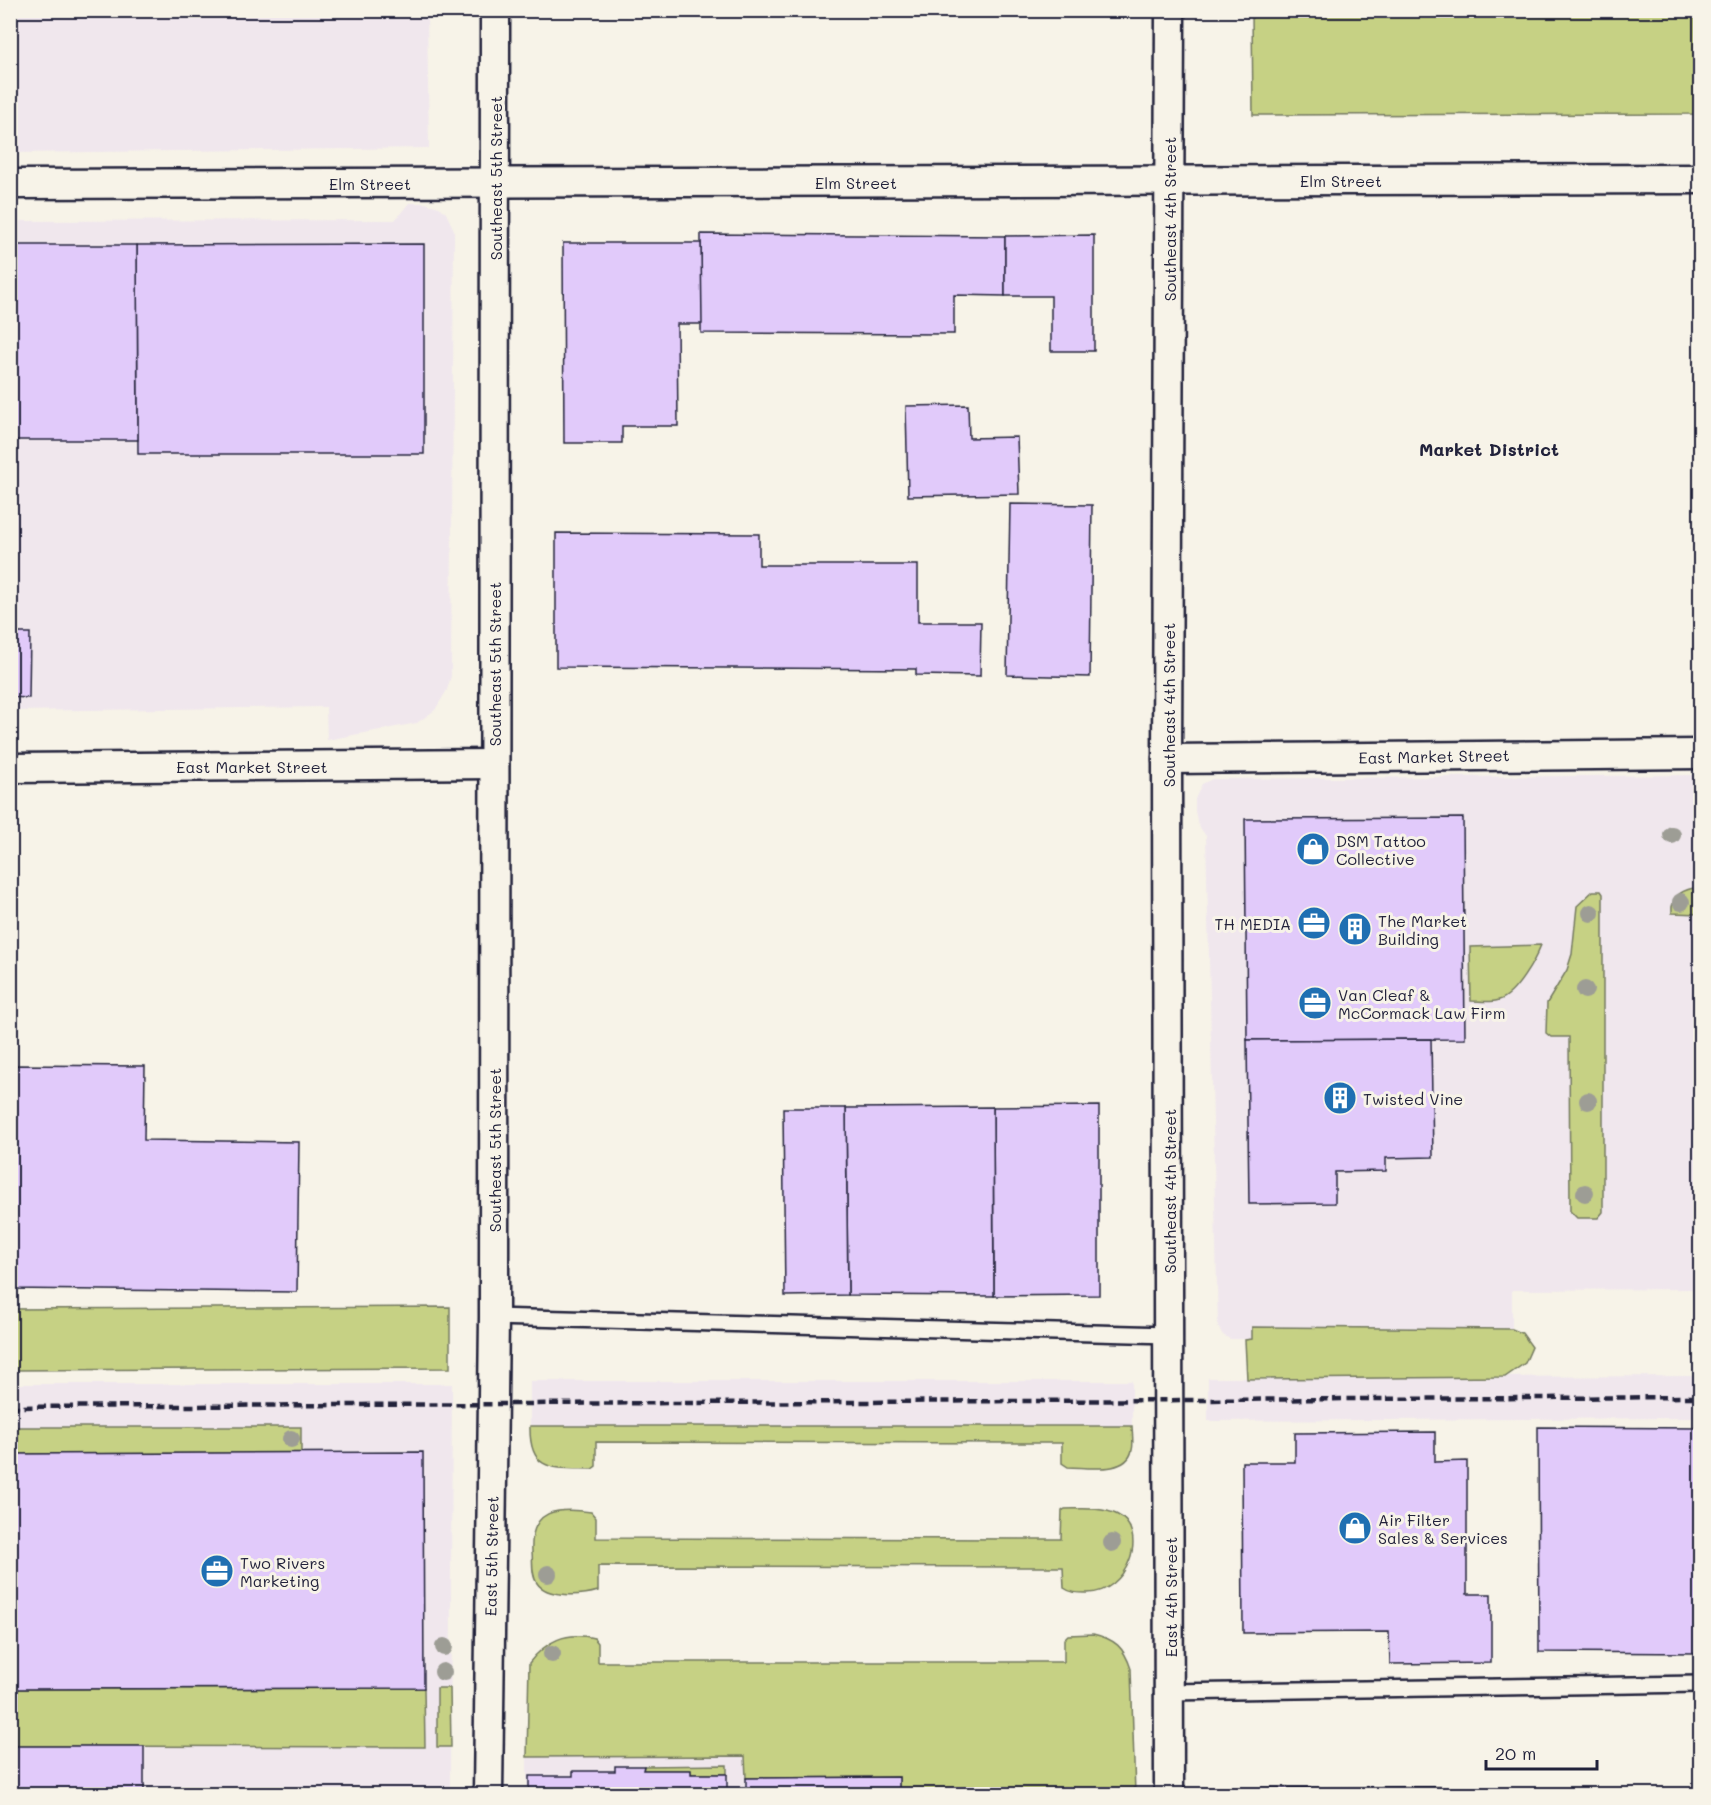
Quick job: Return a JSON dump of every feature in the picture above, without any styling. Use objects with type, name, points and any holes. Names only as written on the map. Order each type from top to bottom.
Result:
[{"type":"street","name":"Southeast 5th Street","points":[[494,1317],[495,10]]},
{"type":"street","name":"Southeast 4th Street","points":[[1169,1400],[1167,759],[1170,10]]},
{"type":"street","name":"Elm Street","points":[[10,184],[1701,179]]},
{"type":"street","name":"East Market Street","points":[[1167,759],[1701,754]]},
{"type":"street","name":"East Market Street","points":[[10,768],[494,764]]},
{"type":"street","name":"East 5th Street","points":[[488,1794],[494,1317]]},
{"type":"street","name":"East 4th Street","points":[[1169,1400],[1169,1794]]},
{"type":"lane","points":[[494,1317],[1169,1335]]},
{"type":"lane","points":[[1170,1692],[1701,1684]]},
{"type":"shaded area","points":[[10,11],[427,11],[429,148],[11,153]]},
{"type":"shaded area","points":[[409,203],[425,203],[439,207],[446,213],[454,230],[451,676],[447,690],[435,710],[417,723],[327,740],[326,707],[11,711],[10,221],[395,220]]},
{"type":"shaded area","points":[[1700,775],[1700,1289],[1512,1290],[1512,1329],[1253,1327],[1252,1339],[1230,1339],[1223,1335],[1218,1327],[1206,836],[1198,825],[1195,811],[1195,799],[1202,784],[1212,779]]},
{"type":"shaded area","points":[[1700,1376],[1700,1418],[1208,1421],[1208,1378]]},
{"type":"shaded area","points":[[530,1381],[1132,1381],[1132,1426],[530,1426]]},
{"type":"shaded area","points":[[11,1384],[452,1384],[450,1794],[11,1794]]},
{"type":"shaded area","points":[[745,1756],[746,1778],[899,1777],[899,1794],[527,1794],[527,1757]]},
{"type":"green space","points":[[1252,11],[1700,11],[1700,114],[1253,115]]},
{"type":"green space","points":[[1700,887],[1700,914],[1672,913],[1673,901],[1676,897],[1684,891]]},
{"type":"green space","points":[[1593,891],[1601,891],[1603,894],[1603,1212],[1598,1218],[1577,1218],[1570,1211],[1569,1037],[1551,1037],[1546,1033],[1547,1003],[1567,970],[1572,954],[1577,906]]},
{"type":"green space","points":[[1541,945],[1524,977],[1505,997],[1493,1001],[1471,1001],[1470,947]]},
{"type":"green space","points":[[450,1307],[450,1368],[11,1370],[11,1309]]},
{"type":"green space","points":[[1252,1327],[1512,1329],[1522,1333],[1532,1347],[1525,1363],[1505,1377],[1247,1379],[1245,1340],[1252,1339]]},
{"type":"green space","points":[[530,1426],[1132,1426],[1133,1444],[1129,1458],[1123,1463],[1095,1468],[1068,1467],[1062,1463],[1062,1443],[596,1442],[596,1466],[592,1469],[546,1465],[534,1452]]},
{"type":"green space","points":[[10,1427],[301,1427],[301,1453],[11,1454]]},
{"type":"green space","points":[[1065,1509],[1104,1510],[1116,1514],[1126,1522],[1132,1533],[1133,1547],[1130,1560],[1123,1573],[1113,1584],[1100,1591],[1080,1593],[1067,1590],[1064,1588],[1063,1567],[598,1566],[598,1591],[574,1595],[556,1593],[542,1588],[535,1580],[533,1572],[532,1551],[536,1526],[548,1514],[557,1511],[591,1512],[596,1518],[596,1538],[1061,1539],[1062,1511]]},
{"type":"green space","points":[[1093,1634],[1107,1638],[1118,1645],[1131,1669],[1135,1794],[899,1794],[899,1777],[746,1778],[745,1756],[527,1757],[529,1663],[542,1649],[566,1637],[594,1638],[598,1643],[598,1662],[1064,1662],[1064,1639],[1068,1635]]},
{"type":"green space","points":[[424,1688],[425,1747],[11,1746],[10,1689]]},
{"type":"green space","points":[[437,1688],[450,1688],[451,1747],[437,1747]]},
{"type":"green space","points":[[727,1765],[727,1774],[691,1774],[690,1770],[643,1770],[644,1766]]},
{"type":"building","points":[[701,234],[1005,236],[1005,296],[954,295],[954,334],[701,333]]},
{"type":"building","points":[[1094,235],[1094,351],[1051,351],[1051,296],[1005,296],[1005,236]]},
{"type":"building","points":[[563,243],[701,243],[702,324],[677,324],[678,426],[622,426],[622,443],[564,443]]},
{"type":"building","points":[[424,244],[424,454],[138,454],[137,245]]},
{"type":"building","points":[[10,245],[137,245],[138,440],[10,440]]},
{"type":"building","points":[[968,405],[969,438],[1017,437],[1019,494],[908,496],[906,406]]},
{"type":"building","points":[[1010,504],[1092,505],[1090,677],[1007,675]]},
{"type":"building","points":[[556,533],[759,534],[759,565],[918,565],[918,622],[981,622],[980,676],[916,675],[916,669],[556,667]]},
{"type":"building","points":[[10,633],[30,633],[29,698],[10,697]]},
{"type":"building","name":"The Market Building","points":[[1463,818],[1465,1039],[1247,1040],[1245,819]]},
{"type":"building","name":"Twisted Vine","points":[[1431,1039],[1433,1157],[1386,1158],[1386,1171],[1335,1172],[1335,1203],[1249,1204],[1247,1040]]},
{"type":"building","points":[[10,1065],[145,1066],[144,1140],[299,1142],[297,1292],[10,1289]]},
{"type":"building","points":[[1099,1106],[1099,1295],[994,1296],[993,1107]]},
{"type":"building","points":[[993,1107],[994,1296],[848,1295],[846,1108]]},
{"type":"building","points":[[783,1108],[846,1108],[848,1295],[785,1296]]},
{"type":"building","points":[[1538,1427],[1700,1428],[1700,1653],[1539,1652]]},
{"type":"building","name":"Air Filter Sales & Services","points":[[1435,1432],[1435,1462],[1467,1461],[1467,1594],[1491,1594],[1491,1663],[1390,1664],[1389,1632],[1243,1633],[1242,1462],[1295,1462],[1295,1433]]},
{"type":"building","name":"Two Rivers Marketing","points":[[423,1452],[424,1688],[10,1689],[10,1454]]},
{"type":"building","points":[[10,1746],[144,1746],[144,1794],[10,1794]]},
{"type":"building","points":[[615,1766],[644,1766],[643,1770],[691,1770],[691,1774],[727,1774],[727,1794],[529,1794],[529,1776],[573,1776],[573,1771],[615,1771]]},
{"type":"building","points":[[899,1777],[899,1794],[746,1794],[746,1778]]},
{"type":"building","points":[[1445,1787],[1446,1794],[1240,1794],[1240,1788]]},
{"type":"railway","points":[[10,1407],[1700,1397]]},
{"type":"place","name":"DSM Tattoo Collective","points":[[1313,849]]},
{"type":"place","name":"TH MEDIA","points":[[1314,923]]},
{"type":"place","name":"The Market Building","points":[[1355,929]]},
{"type":"place","name":"Van Cleaf & McCormack Law Firm","points":[[1315,1003]]},
{"type":"place","name":"Twisted Vine","points":[[1340,1098]]},
{"type":"place","name":"Air Filter Sales & Services","points":[[1355,1528]]},
{"type":"place","name":"Two Rivers Marketing","points":[[217,1571]]},
{"type":"district","name":"Market District","points":[[1489,449]]}]
